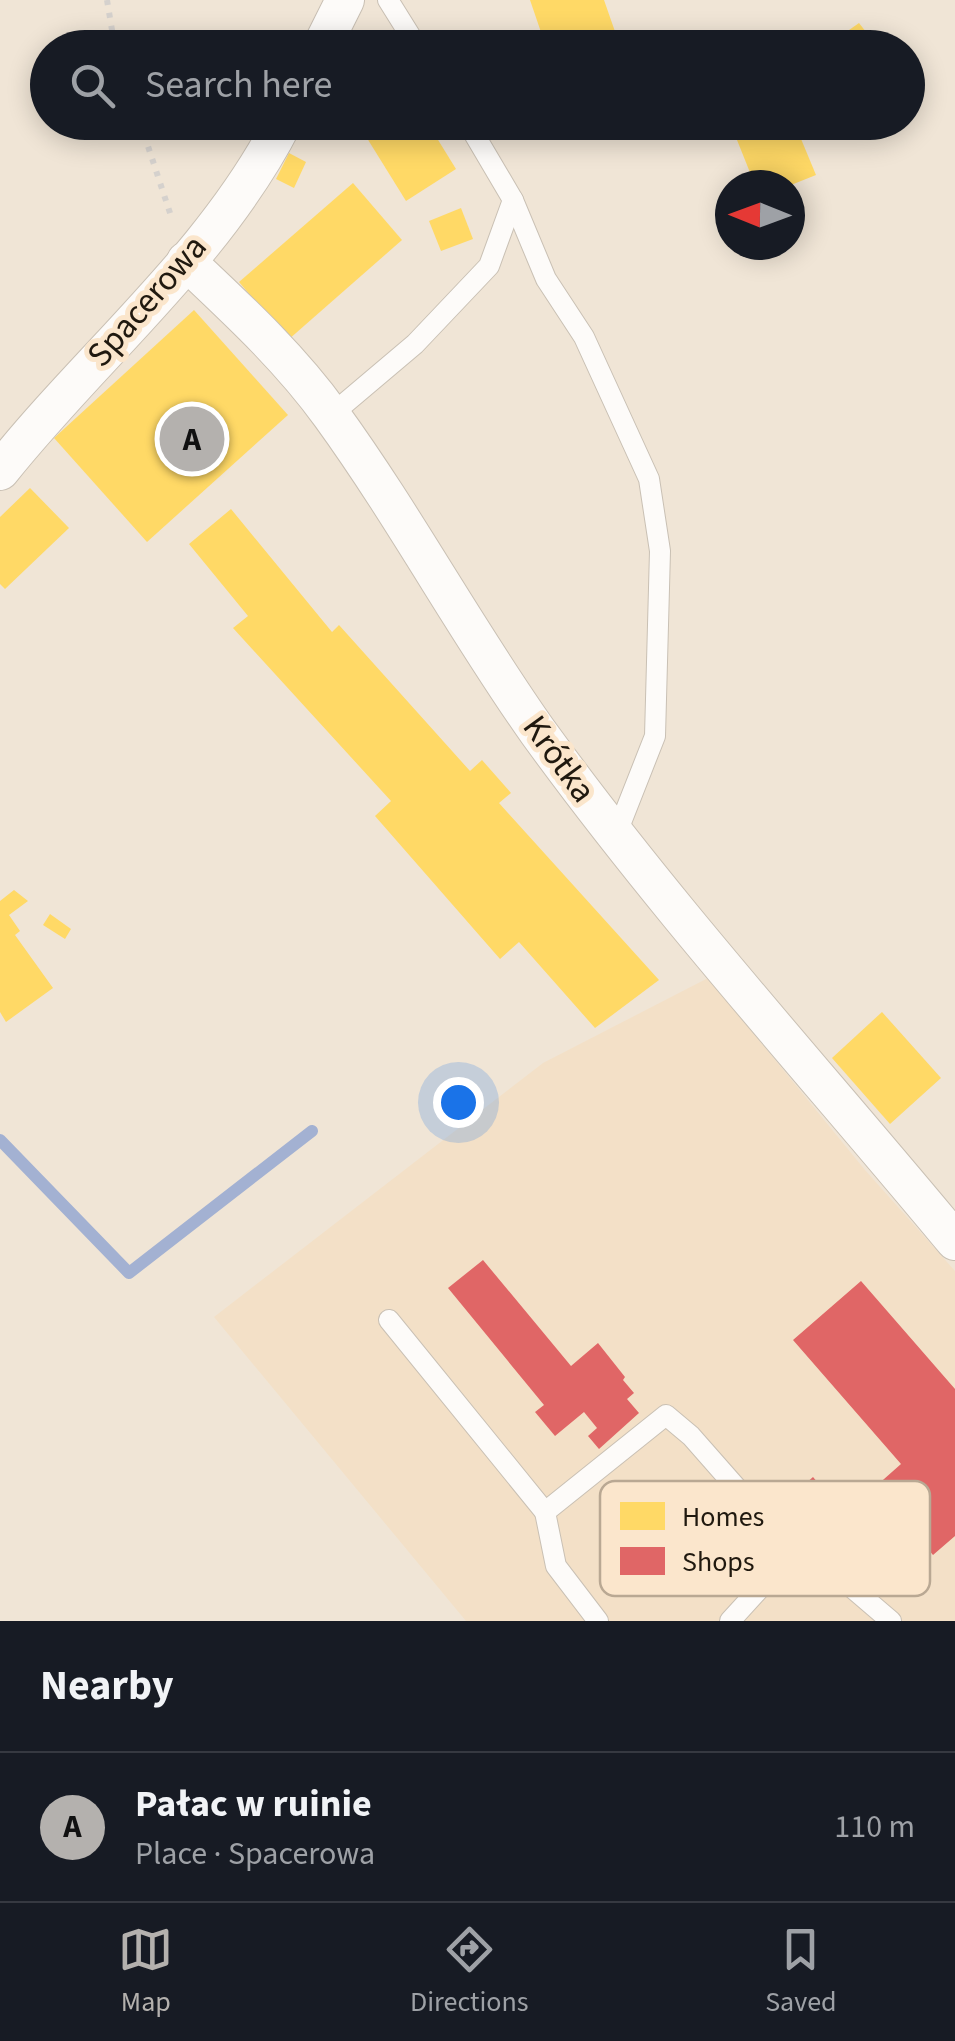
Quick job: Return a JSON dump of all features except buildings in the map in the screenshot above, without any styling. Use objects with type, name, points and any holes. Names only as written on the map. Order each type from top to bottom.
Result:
[{"type":"street","points":[[330,30],[345,0]]},
{"type":"street","name":"Spacerowa","points":[[0,470],[49,409],[163,294],[274,140]]},
{"type":"street","name":"Krótka","points":[[186,262],[265,335],[331,414],[468,629],[616,835],[733,983],[955,1241]]},
{"type":"lane","points":[[388,0],[407,30]]},
{"type":"lane","points":[[478,140],[513,200],[546,279],[584,337],[649,479],[660,552],[655,736],[616,835]]},
{"type":"lane","points":[[331,414],[415,344],[489,266],[513,200]]},
{"type":"lane","points":[[388,1320],[545,1512],[556,1566],[598,1621]]},
{"type":"lane","points":[[545,1512],[666,1415],[730,1481]]},
{"type":"lane","points":[[730,1621],[752,1596]]},
{"type":"lane","points":[[862,1596],[892,1621]]},
{"type":"path","points":[[108,0],[112,30]]},
{"type":"path","points":[[146,140],[186,262]]},
{"type":"shaded area","points":[[708,978],[865,1170],[955,1271],[955,1621],[466,1621],[214,1317],[543,1063]]},
{"type":"waterway","points":[[0,1140],[129,1273],[312,1131]]},
{"type":"place","name":"Pałac w ruinie","points":[[192,439]]}]
